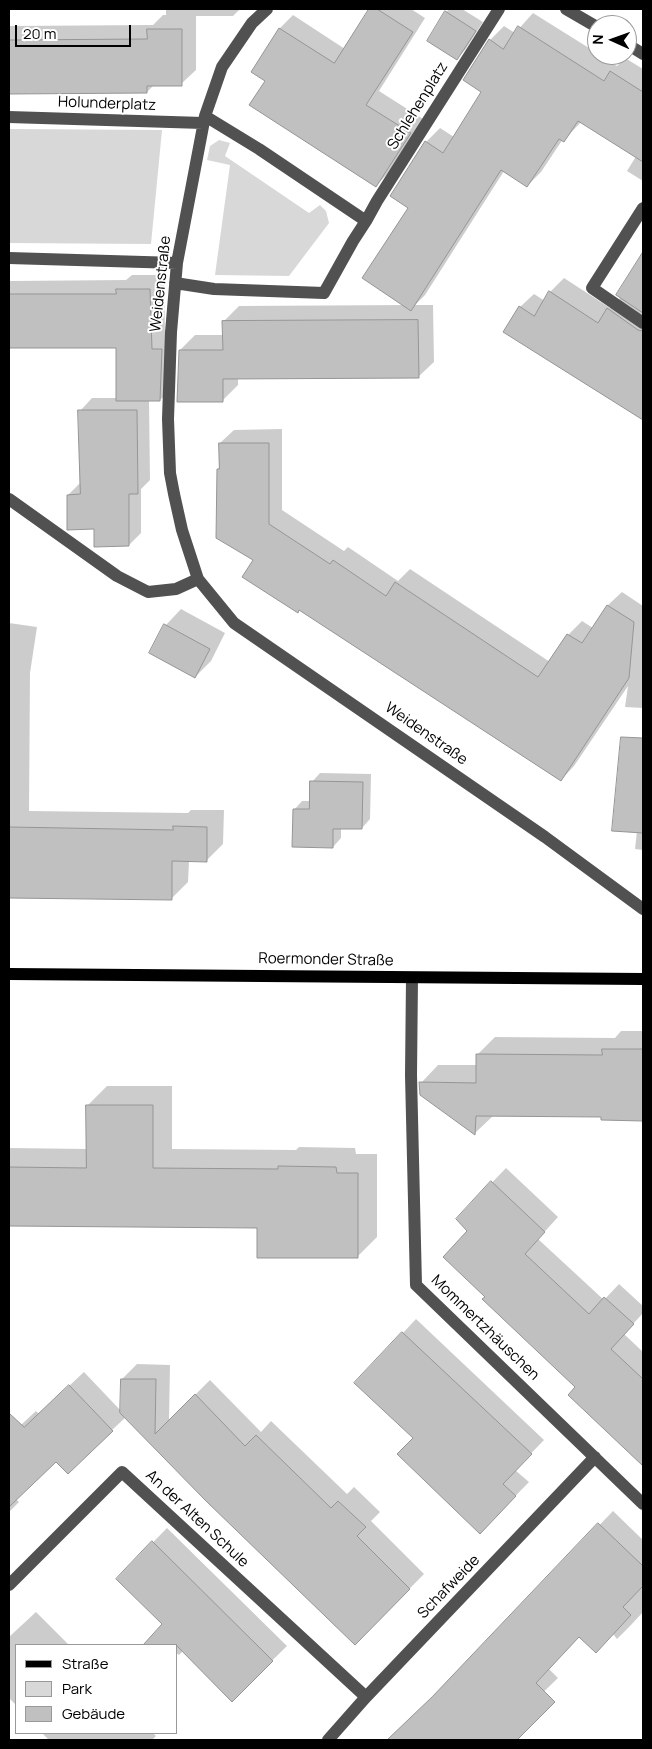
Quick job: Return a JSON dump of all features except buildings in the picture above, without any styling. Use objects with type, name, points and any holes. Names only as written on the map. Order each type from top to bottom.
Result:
[{"type":"main road","name":"Roermonder Straße","points":[[9,974],[643,979]]},
{"type":"street","name":"Weidenstraße","points":[[267,9],[252,23],[222,67],[204,120],[177,263],[169,410],[170,473],[182,530],[198,579],[234,623],[473,787],[643,909]]},
{"type":"street","name":"Schlehenplatz","points":[[175,283],[214,289],[324,293],[377,201],[499,9]]},
{"type":"street","points":[[566,9],[587,21]]},
{"type":"street","name":"Holunderplatz","points":[[9,117],[204,120]]},
{"type":"street","points":[[204,120],[259,149],[366,221]]},
{"type":"street","points":[[643,208],[592,288],[643,323]]},
{"type":"street","points":[[9,258],[177,263]]},
{"type":"street","points":[[9,499],[117,576],[148,592],[176,589],[198,579]]},
{"type":"street","name":"Mommertzhäuschen","points":[[412,978],[411,1075],[416,1285],[643,1504]]},
{"type":"street","name":"Schafweide","points":[[328,1740],[366,1697],[596,1457]]},
{"type":"street","name":"An der Alten Schule","points":[[9,1584],[122,1472],[366,1697]]},
{"type":"green space","points":[[9,129],[162,130],[151,244],[9,243]]},
{"type":"green space","points":[[219,140],[230,143],[225,156],[309,213],[320,205],[326,211],[329,223],[289,276],[215,275],[230,165],[207,160],[210,146]]}]
